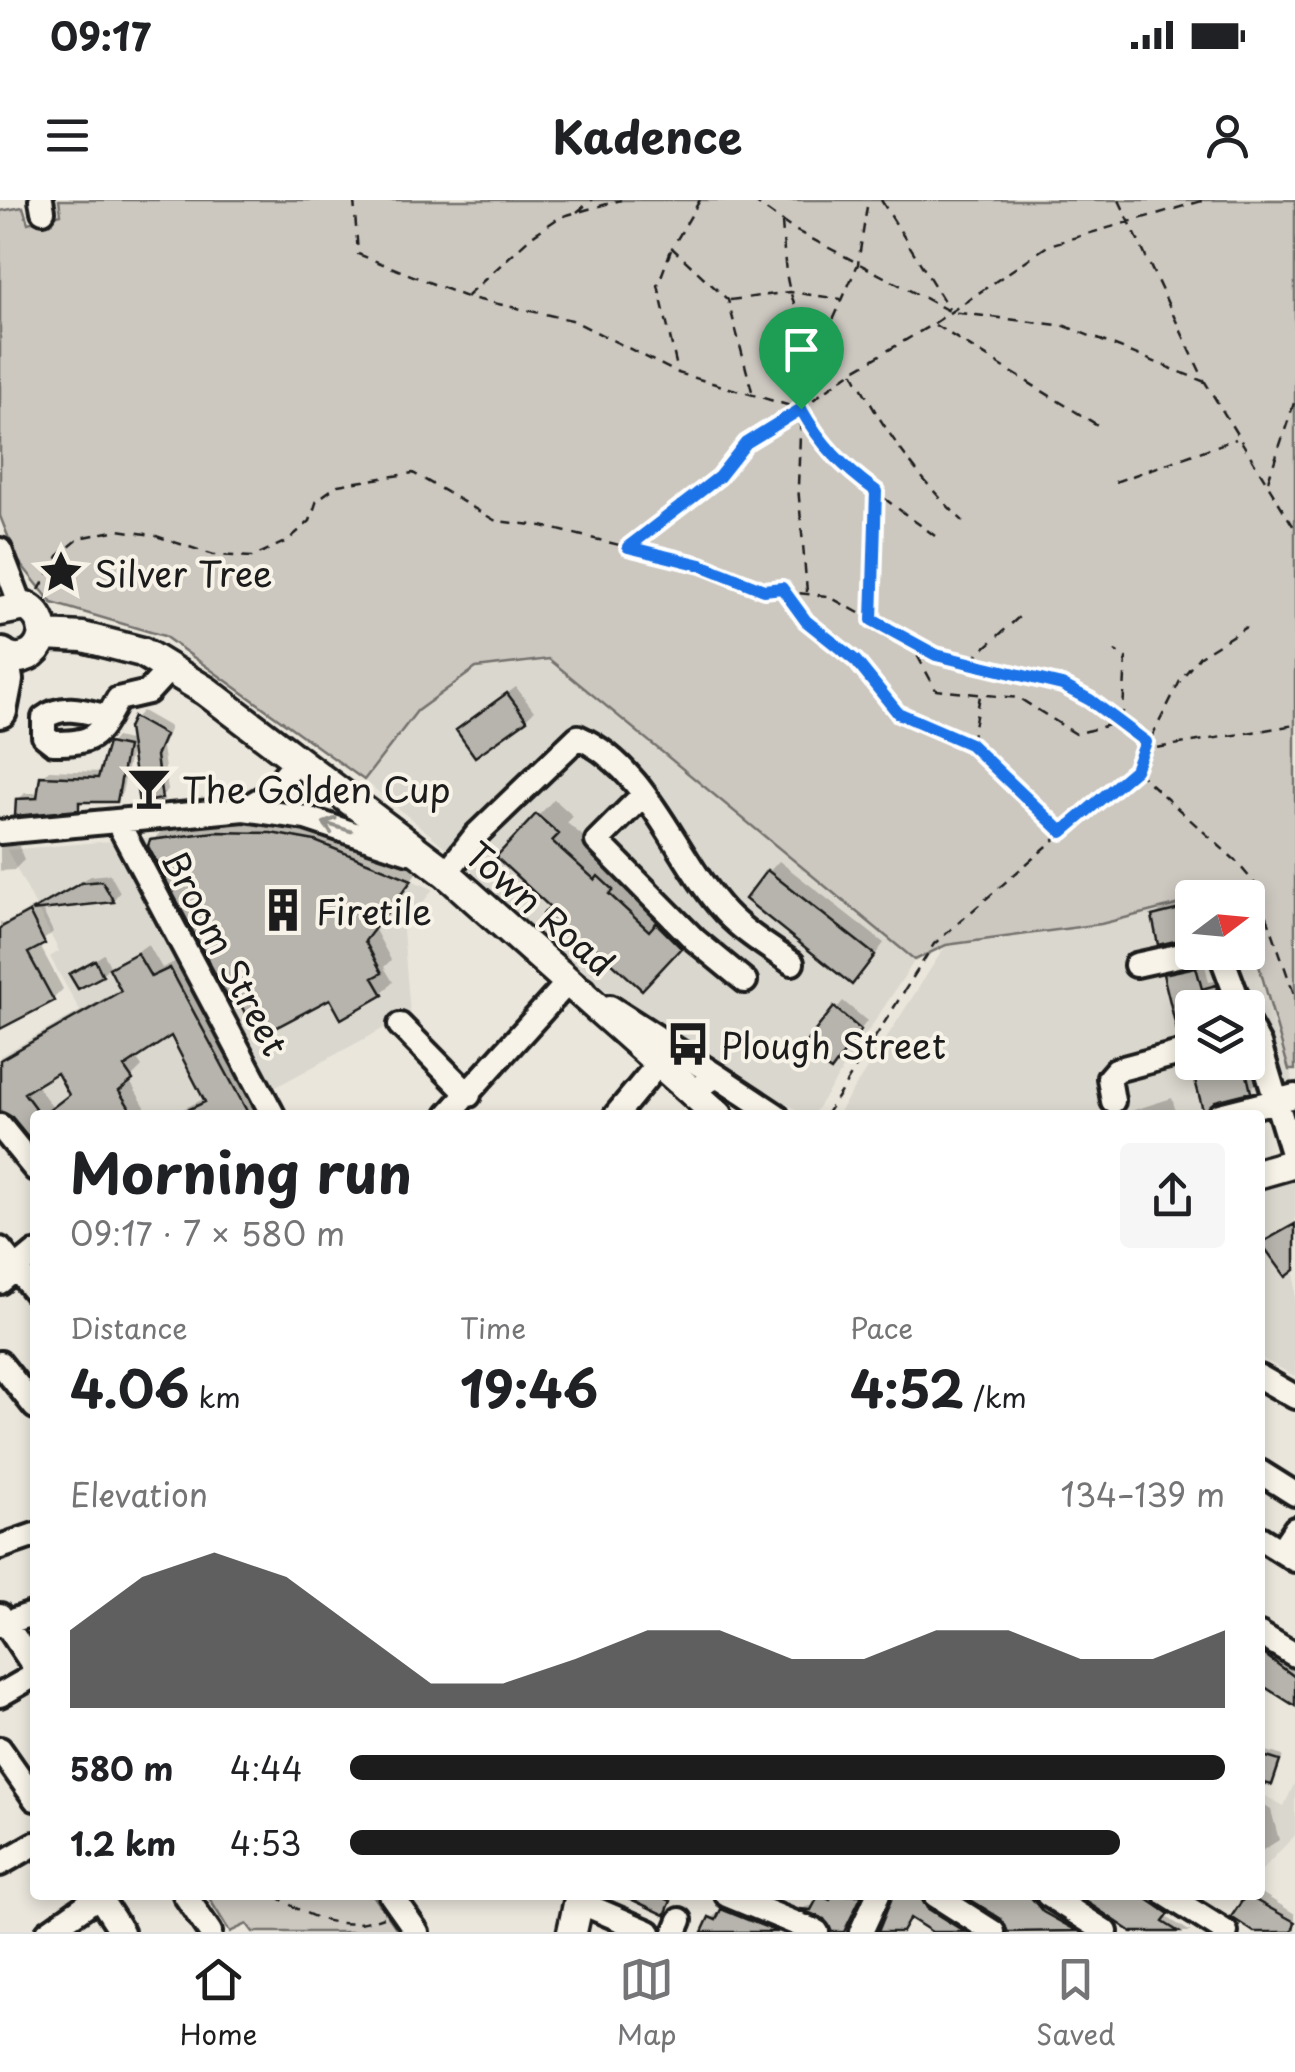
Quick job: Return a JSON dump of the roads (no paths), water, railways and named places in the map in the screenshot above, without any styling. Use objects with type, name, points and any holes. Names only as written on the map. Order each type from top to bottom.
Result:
[{"type":"highway","points":[[2,704],[18,650]]},
{"type":"main road","points":[[17,608],[41,620],[18,650]]},
{"type":"main road","name":"Town Road","points":[[18,650],[124,646],[170,668],[437,866],[712,1106]]},
{"type":"main road","points":[[1265,1172],[1295,1163]]},
{"type":"main road","points":[[572,1932],[580,1900]]},
{"type":"street","points":[[0,550],[17,608]]},
{"type":"street","points":[[108,717],[118,699],[148,692],[170,668]]},
{"type":"street","points":[[0,832],[244,809],[306,818],[437,866],[578,737],[594,744],[642,794],[724,911],[792,964]]},
{"type":"street","points":[[244,809],[266,796],[297,761]]},
{"type":"street","points":[[642,794],[597,841],[695,940],[745,981]]},
{"type":"street","name":"Broom Street","points":[[117,820],[270,1110]]},
{"type":"street","points":[[1136,965],[1175,956]]},
{"type":"street","points":[[453,1110],[569,982],[769,1110]]},
{"type":"street","points":[[400,1025],[469,1094]]},
{"type":"street","points":[[1114,1101],[1109,1078],[1116,1070],[1175,1054]]},
{"type":"street","points":[[1265,1061],[1286,1098],[1295,1163]]},
{"type":"street","points":[[620,1110],[659,1063]]},
{"type":"street","points":[[712,1106],[718,1076]]},
{"type":"street","points":[[1239,1110],[1286,1098]]},
{"type":"street","points":[[0,1126],[30,1163]]},
{"type":"street","points":[[0,1249],[8,1275],[30,1289]]},
{"type":"street","points":[[8,1275],[30,1257]]},
{"type":"street","points":[[0,1363],[30,1401]]},
{"type":"street","points":[[1265,1380],[1295,1398]]},
{"type":"street","points":[[1265,1475],[1295,1494]]},
{"type":"street","points":[[1278,1549],[1295,1528]]},
{"type":"street","points":[[0,1548],[30,1537]]},
{"type":"street","points":[[30,1614],[2,1621],[30,1664]]},
{"type":"street","points":[[1265,1637],[1295,1655]]},
{"type":"street","points":[[0,1695],[30,1675]]},
{"type":"street","points":[[0,1749],[8,1774],[30,1794]]},
{"type":"street","points":[[0,1864],[30,1847]]},
{"type":"street","points":[[48,1932],[93,1900]]},
{"type":"street","points":[[102,1900],[122,1932]]},
{"type":"street","points":[[188,1900],[210,1932]]},
{"type":"street","points":[[582,1900],[649,1932]]},
{"type":"street","points":[[739,1900],[817,1932]]},
{"type":"street","points":[[778,1916],[787,1900]]},
{"type":"street","points":[[860,1932],[876,1900]]},
{"type":"street","points":[[943,1900],[993,1932]]},
{"type":"street","points":[[1056,1900],[1106,1932]]},
{"type":"street","points":[[1175,1900],[1226,1932]]},
{"type":"street","points":[[396,1902],[417,1932]]},
{"type":"place","name":"Silver Tree","points":[[61,572]]},
{"type":"place","name":"The Golden Cup","points":[[149,788]]},
{"type":"place","name":"Firetile","points":[[283,910]]},
{"type":"place","name":"Plough Street","points":[[688,1044]]}]
